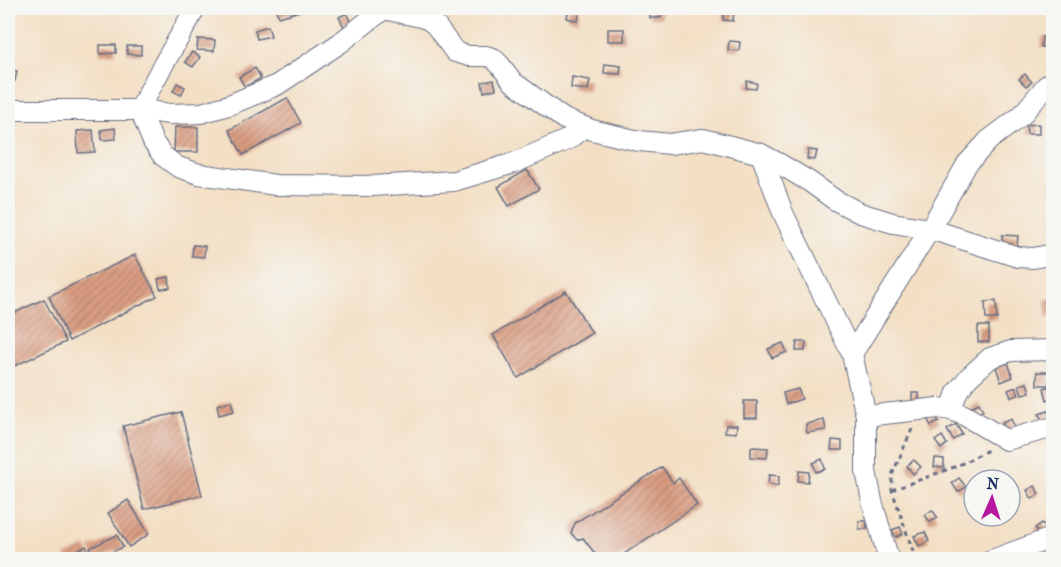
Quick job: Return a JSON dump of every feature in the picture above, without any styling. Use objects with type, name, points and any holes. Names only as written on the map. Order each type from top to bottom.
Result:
[{"type":"street","points":[[195,8],[149,88],[140,110],[153,142],[163,156],[178,167],[199,174],[276,185],[372,186],[454,181],[514,163],[569,139],[584,127]]},
{"type":"street","points":[[8,110],[140,110],[170,114],[201,112],[229,105],[277,85],[340,42],[384,8],[429,20],[455,52],[493,58],[513,82],[564,119],[592,130],[639,141],[670,144],[703,138],[761,154],[860,213],[893,223],[930,229],[1018,257],[1033,258],[1053,254]]},
{"type":"street","points":[[852,354],[930,229],[967,164],[988,140],[1021,116],[1053,80]]},
{"type":"street","points":[[761,154],[783,213],[852,354],[866,416],[866,471],[889,560]]},
{"type":"street","points":[[951,410],[957,393],[969,376],[990,357],[1011,351],[1053,350]]},
{"type":"street","points":[[866,416],[938,408],[951,410],[964,415],[1006,440],[1053,427]]},
{"type":"street","points":[[992,560],[1053,537]]},
{"type":"path","points":[[921,411],[892,475],[892,490],[914,554],[927,560]]},
{"type":"path","points":[[892,490],[957,466],[1006,440]]},
{"type":"building","points":[[275,8],[302,8],[303,10],[279,17]]},
{"type":"building","points":[[569,8],[580,8],[578,21],[567,18]]},
{"type":"building","points":[[649,8],[661,8],[661,18],[650,18]]},
{"type":"building","points":[[724,9],[734,10],[733,21],[723,20]]},
{"type":"building","points":[[347,13],[352,23],[344,27],[339,17]]},
{"type":"building","points":[[268,26],[271,36],[257,39],[255,30]]},
{"type":"building","points":[[608,29],[624,29],[624,41],[608,41]]},
{"type":"building","points":[[1042,37],[1049,37],[1048,47],[1041,47]]},
{"type":"building","points":[[198,39],[215,40],[214,51],[197,50]]},
{"type":"building","points":[[729,41],[740,42],[739,51],[728,50]]},
{"type":"building","points":[[100,45],[116,45],[116,53],[100,54]]},
{"type":"building","points":[[127,46],[141,46],[141,55],[127,54]]},
{"type":"building","points":[[192,52],[200,57],[193,67],[185,62]]},
{"type":"building","points":[[605,64],[621,66],[620,74],[604,73]]},
{"type":"building","points":[[255,68],[261,78],[245,87],[239,77]]},
{"type":"building","points":[[8,69],[17,71],[15,81],[8,79]]},
{"type":"building","points":[[1025,74],[1032,82],[1026,86],[1019,79]]},
{"type":"building","points":[[572,77],[590,80],[588,90],[571,88]]},
{"type":"building","points":[[494,80],[496,89],[484,92],[482,82]]},
{"type":"building","points":[[747,81],[757,83],[756,89],[746,88]]},
{"type":"building","points":[[177,83],[185,87],[181,95],[173,91]]},
{"type":"building","points":[[287,98],[301,123],[243,155],[229,130]]},
{"type":"building","points":[[1039,124],[1039,134],[1027,134],[1026,125]]},
{"type":"building","points":[[175,127],[198,127],[198,152],[174,152]]},
{"type":"building","points":[[115,128],[116,139],[102,140],[101,130]]},
{"type":"building","points":[[93,130],[95,152],[78,153],[77,131]]},
{"type":"building","points":[[808,150],[817,151],[815,160],[807,159]]},
{"type":"building","points":[[527,170],[539,189],[509,206],[498,187]]},
{"type":"building","points":[[1002,235],[1018,236],[1017,246],[1002,245]]},
{"type":"building","points":[[193,245],[205,246],[204,257],[192,256]]},
{"type":"building","points":[[135,255],[157,296],[69,341],[49,296]]},
{"type":"building","points":[[169,277],[170,288],[160,289],[158,279]]},
{"type":"building","points":[[566,291],[592,333],[518,378],[493,335]]},
{"type":"building","points":[[44,299],[66,342],[8,369],[8,316]]},
{"type":"building","points":[[1045,299],[1054,299],[1054,317],[1046,317]]},
{"type":"building","points":[[996,301],[997,319],[986,319],[985,302]]},
{"type":"building","points":[[978,326],[989,326],[989,342],[978,342]]},
{"type":"building","points":[[797,342],[806,342],[805,351],[796,351]]},
{"type":"building","points":[[783,343],[787,352],[772,358],[768,349]]},
{"type":"building","points":[[1008,363],[1013,377],[1001,382],[996,367]]},
{"type":"building","points":[[1037,372],[1049,372],[1049,385],[1037,385]]},
{"type":"building","points":[[1027,383],[1030,392],[1022,394],[1019,385]]},
{"type":"building","points":[[1054,385],[1054,397],[1047,400],[1044,388]]},
{"type":"building","points":[[1016,387],[1019,395],[1011,397],[1008,390]]},
{"type":"building","points":[[798,389],[802,399],[786,404],[783,393]]},
{"type":"building","points":[[912,393],[919,393],[919,404],[912,404]]},
{"type":"building","points":[[231,401],[234,411],[219,415],[217,405]]},
{"type":"building","points":[[744,401],[757,401],[757,418],[744,418]]},
{"type":"building","points":[[979,403],[983,411],[975,415],[971,407]]},
{"type":"building","points":[[1048,411],[1050,418],[1042,420],[1039,414]]},
{"type":"building","points":[[181,412],[202,495],[144,509],[123,426]]},
{"type":"building","points":[[935,414],[939,422],[931,426],[927,418]]},
{"type":"building","points":[[1011,419],[1015,428],[1007,432],[1002,423]]},
{"type":"building","points":[[824,420],[826,430],[807,433],[806,424]]},
{"type":"building","points":[[956,424],[962,434],[953,440],[947,430]]},
{"type":"building","points":[[726,425],[737,425],[736,433],[725,432]]},
{"type":"building","points":[[942,436],[947,444],[941,449],[935,441]]},
{"type":"building","points":[[832,440],[842,441],[842,450],[831,450]]},
{"type":"building","points":[[751,447],[768,448],[767,458],[751,457]]},
{"type":"building","points":[[935,458],[944,459],[944,468],[934,467]]},
{"type":"building","points":[[822,459],[825,469],[816,472],[813,463]]},
{"type":"building","points":[[914,460],[921,467],[913,474],[907,466]]},
{"type":"building","points":[[662,467],[673,483],[679,478],[697,505],[615,560],[600,560],[583,538],[577,540],[571,533],[575,523]]},
{"type":"building","points":[[799,471],[809,472],[808,482],[798,481]]},
{"type":"building","points":[[769,475],[779,476],[778,486],[768,484]]},
{"type":"building","points":[[959,478],[962,482],[962,490],[958,492],[952,483]]},
{"type":"building","points":[[1035,486],[1039,494],[1032,499],[1027,490]]},
{"type":"building","points":[[128,500],[149,534],[129,547],[108,513]]},
{"type":"building","points":[[932,510],[938,518],[930,522],[925,515]]},
{"type":"building","points":[[859,521],[867,521],[867,529],[859,529]]},
{"type":"building","points":[[1042,523],[1048,530],[1041,535],[1035,528]]},
{"type":"building","points":[[900,527],[903,534],[896,537],[892,530]]},
{"type":"building","points":[[925,532],[929,541],[919,546],[914,536]]},
{"type":"building","points":[[117,535],[123,547],[95,560],[90,548]]},
{"type":"building","points":[[86,546],[92,560],[67,560],[65,556]]}]
